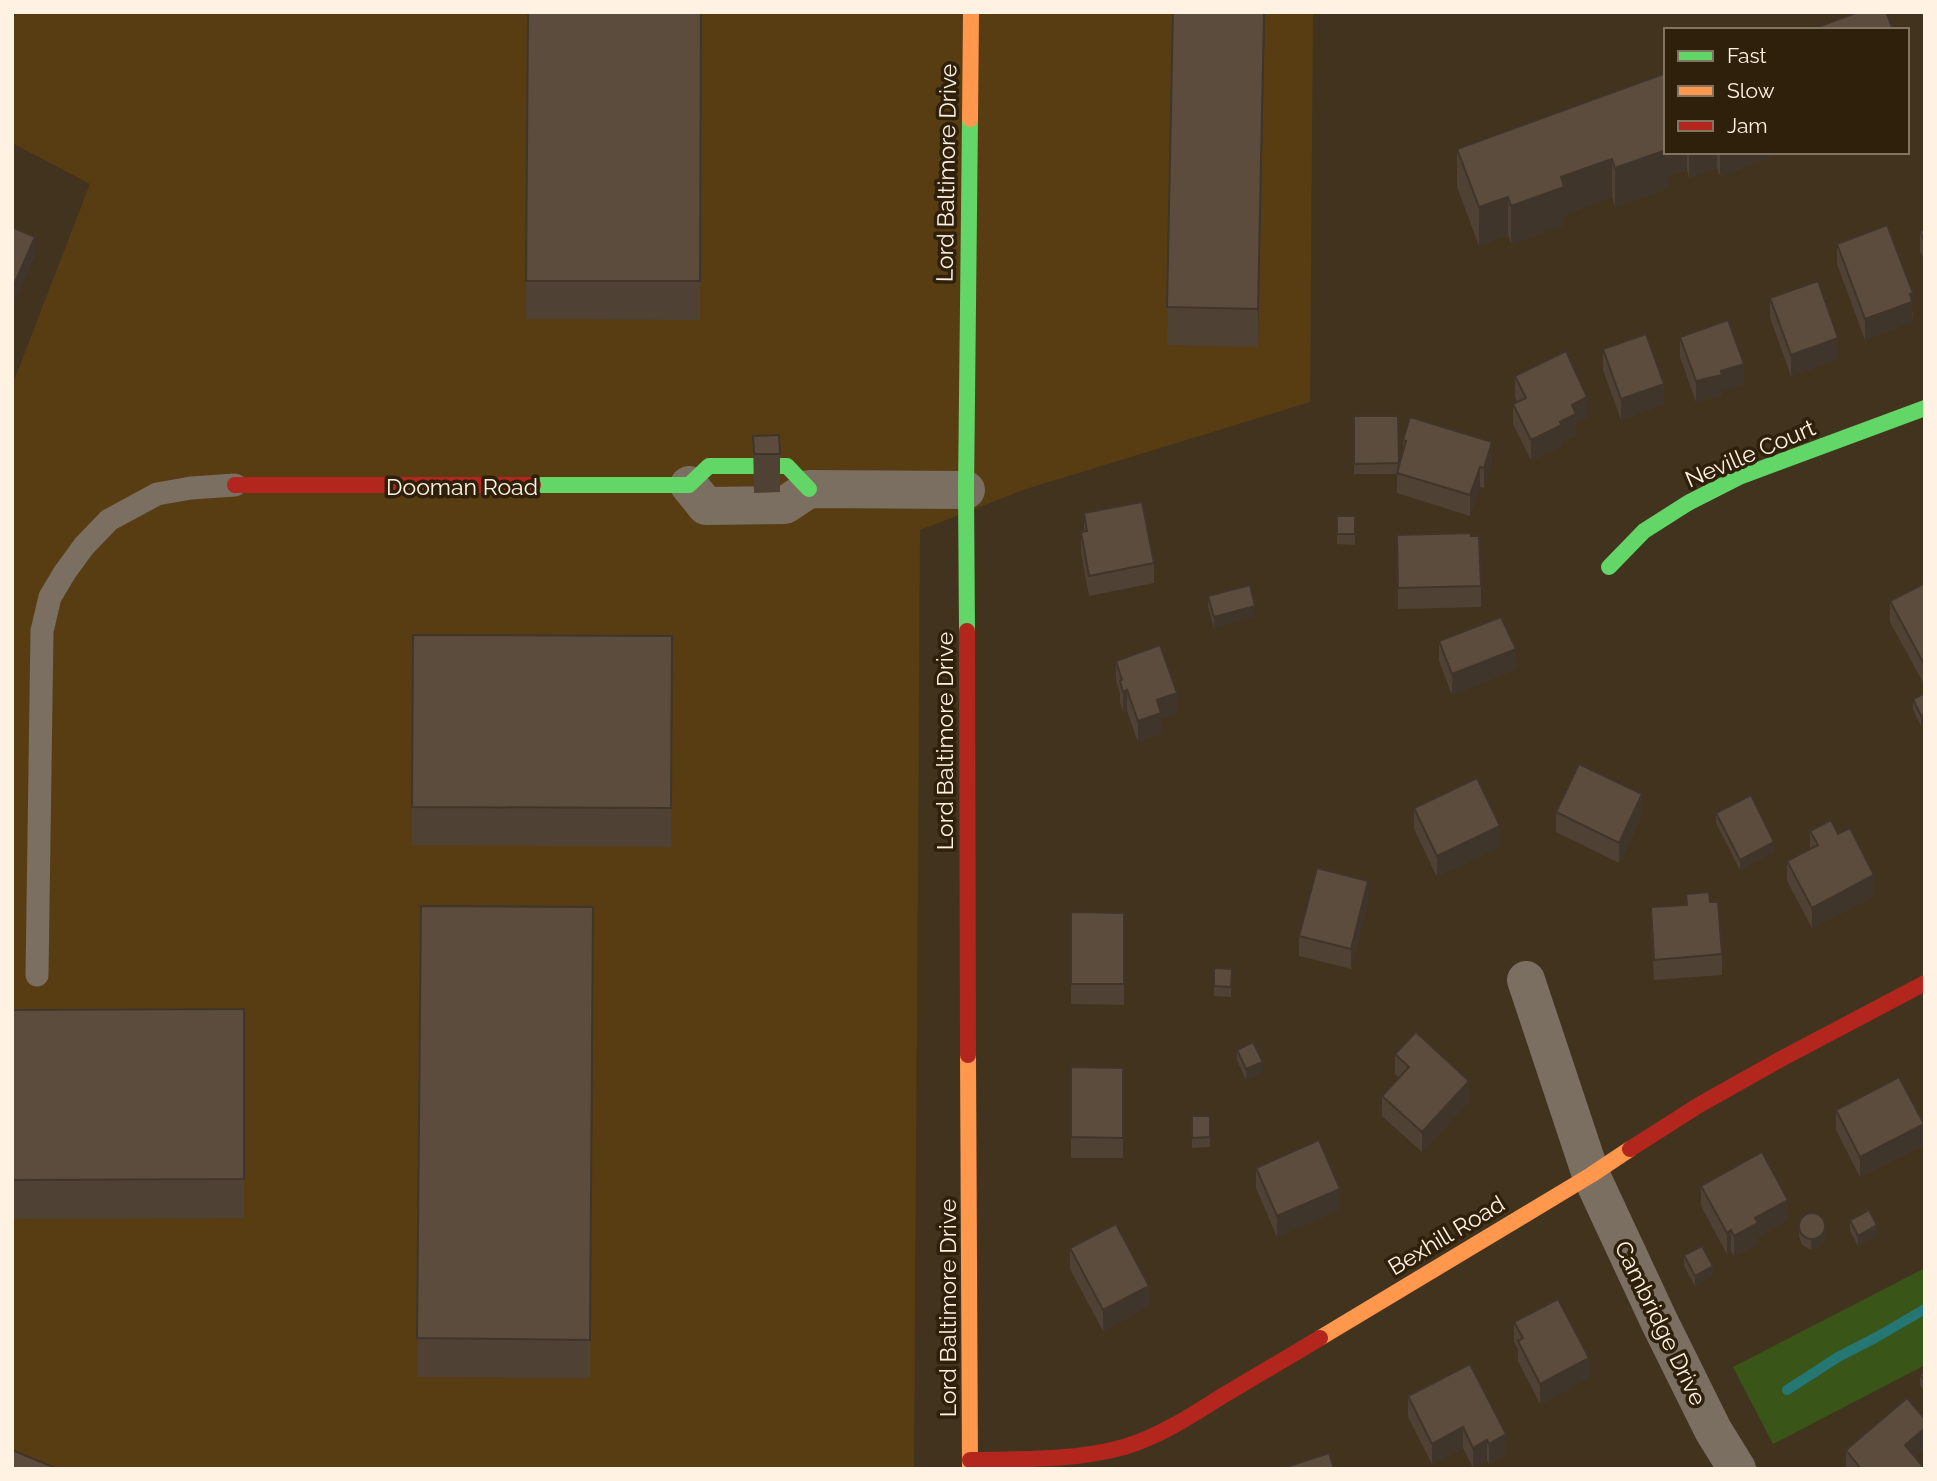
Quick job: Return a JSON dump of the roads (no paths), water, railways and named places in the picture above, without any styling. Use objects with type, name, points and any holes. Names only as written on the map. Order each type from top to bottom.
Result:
[{"type":"street","name":"Lord Baltimore Drive","points":[[970,1465],[966,491],[971,12]]},
{"type":"street","name":"Neville Court","points":[[1609,566],[1644,531],[1688,503],[1739,477],[1925,408]]},
{"type":"street","name":"Dooman Road","points":[[235,485],[689,485],[706,506],[785,505],[809,489],[966,491]]},
{"type":"street","name":"Cambridge Drive","points":[[1526,980],[1591,1175],[1713,1430],[1737,1469]]},
{"type":"street","name":"Bexhill Road","points":[[970,1465],[1067,1457],[1112,1450],[1153,1436],[1591,1175],[1699,1105],[1925,984]]},
{"type":"lane","points":[[37,975],[42,631],[50,597],[84,546],[109,520],[157,494],[235,485]]},
{"type":"waterway","points":[[1787,1390],[1838,1357],[1925,1309]]}]
